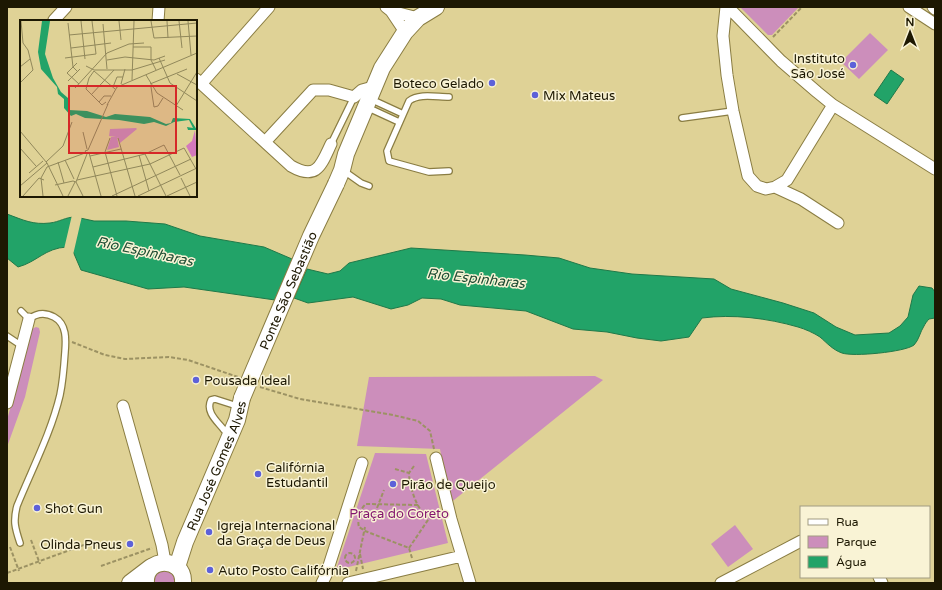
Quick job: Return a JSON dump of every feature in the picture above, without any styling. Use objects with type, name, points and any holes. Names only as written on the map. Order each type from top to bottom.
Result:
[{"type":"main road","name":"Ponte São Sebastião","points":[[239,402],[311,236],[342,170],[353,157],[369,100],[382,68],[405,32],[418,18],[436,7]]},
{"type":"main road","name":"Rua José Gomes Alves","points":[[165,565],[224,430],[239,402]]},
{"type":"main road","name":"Rua José Gomes Alves","points":[[165,565],[185,542],[237,420],[239,402]]},
{"type":"main road","points":[[130,583],[165,565]]},
{"type":"main road","points":[[146,583],[146,577],[165,565]]},
{"type":"main road","points":[[165,565],[182,575],[183,583]]},
{"type":"street","points":[[54,20],[66,7]]},
{"type":"street","points":[[158,20],[159,7]]},
{"type":"street","points":[[269,7],[198,81],[291,166],[298,170],[306,172],[314,171],[319,168],[331,144]]},
{"type":"street","points":[[727,7],[765,45],[833,105],[935,169]]},
{"type":"street","points":[[727,7],[723,36],[733,111],[748,176],[757,186],[766,189],[775,187],[787,180],[833,105]]},
{"type":"street","points":[[909,7],[935,24]]},
{"type":"street","points":[[390,8],[418,18]]},
{"type":"street","points":[[390,8],[405,32]]},
{"type":"street","points":[[265,142],[314,90],[329,90],[369,100]]},
{"type":"street","points":[[775,187],[801,199],[838,224]]},
{"type":"street","points":[[7,403],[22,346],[25,315]]},
{"type":"street","points":[[123,406],[162,544],[165,565]]},
{"type":"street","points":[[436,458],[470,583]]},
{"type":"street","points":[[326,580],[362,463]]},
{"type":"street","points":[[722,583],[800,541]]},
{"type":"street","points":[[351,582],[462,556]]},
{"type":"lane","points":[[448,97],[414,97],[409,101],[387,151],[389,161],[429,172],[449,171]]},
{"type":"lane","points":[[369,100],[403,114]]},
{"type":"lane","points":[[369,100],[399,122]]},
{"type":"lane","points":[[331,144],[369,100]]},
{"type":"lane","points":[[682,118],[733,111]]},
{"type":"lane","points":[[342,170],[361,183],[369,186]]},
{"type":"lane","points":[[20,543],[14,525],[14,516],[51,423],[60,394],[64,373],[66,340],[61,324],[56,318],[42,313],[25,315]]},
{"type":"lane","points":[[7,336],[22,346]]},
{"type":"lane","points":[[224,430],[210,412],[209,403],[211,400],[215,399],[239,402]]},
{"type":"path","points":[[765,45],[801,7]]},
{"type":"path","points":[[414,466],[409,474],[409,484],[423,513],[430,517],[450,514]]},
{"type":"path","points":[[396,469],[409,474]]},
{"type":"path","points":[[377,508],[384,490]]},
{"type":"path","points":[[415,567],[409,548],[359,527],[358,524],[363,506],[368,504],[418,505]]},
{"type":"path","points":[[409,548],[430,517]]},
{"type":"path","points":[[351,582],[365,529]]},
{"type":"path","points":[[31,540],[39,562]]},
{"type":"path","points":[[7,572],[18,570],[92,542]]},
{"type":"path","points":[[101,566],[162,544]]},
{"type":"path","points":[[10,547],[18,570]]},
{"type":"path","points":[[350,553],[354,554],[355,557],[355,561],[351,563],[347,562],[345,558],[347,554],[350,553]]},
{"type":"path","points":[[359,553],[366,579]]},
{"type":"green space","points":[[740,7],[799,7],[772,35],[768,35]]},
{"type":"green space","points":[[870,33],[888,50],[859,79],[841,62]]},
{"type":"green space","points":[[36,327],[39,328],[40,332],[25,397],[7,447],[7,420],[32,329]]},
{"type":"green space","points":[[595,376],[603,380],[449,504],[440,449],[357,446],[369,377]]},
{"type":"green space","name":"Praça do Coreto","points":[[375,453],[426,454],[448,543],[336,570]]},
{"type":"green space","points":[[735,525],[753,549],[728,567],[711,544]]},
{"type":"green space","points":[[170,568],[178,583],[151,583],[151,575]]},
{"type":"water","points":[[891,70],[904,79],[887,104],[874,95]]},
{"type":"water","points":[[7,214],[28,222],[38,223],[53,222],[75,217],[67,247],[47,252],[31,262],[18,267],[7,258]]},
{"type":"water","name":"Rio Espinharas","points":[[80,218],[94,221],[126,221],[165,224],[200,236],[264,247],[292,259],[299,265],[285,298],[275,300],[184,287],[148,289],[81,270],[72,249]]},
{"type":"water","name":"Rio Espinharas","points":[[411,248],[559,258],[590,268],[632,274],[714,279],[731,289],[814,313],[836,327],[855,335],[889,333],[900,326],[908,317],[913,295],[919,286],[932,288],[935,292],[935,318],[929,319],[925,323],[916,343],[909,348],[890,352],[848,354],[839,352],[820,337],[801,328],[774,321],[750,318],[726,316],[702,318],[689,337],[661,341],[607,332],[573,329],[526,311],[460,305],[441,299],[422,298],[408,305],[391,309],[353,297],[308,303],[294,298],[307,269],[328,274],[340,271],[349,263]]},
{"type":"pier","points":[[72,215],[82,216],[73,255],[69,249],[64,249]]},
{"type":"place","name":"Instituto São José","points":[[853,65]]},
{"type":"place","name":"Boteco Gelado","points":[[492,83]]},
{"type":"place","name":"Mix Mateus","points":[[535,95]]},
{"type":"place","name":"Pousada Ideal","points":[[196,380]]},
{"type":"place","name":"Califórnia Estudantil","points":[[258,474]]},
{"type":"place","name":"Pirão de Queijo","points":[[393,484]]},
{"type":"place","name":"Shot Gun","points":[[37,508]]},
{"type":"place","name":"Igreja Internacional da Graça de Deus","points":[[209,532]]},
{"type":"place","name":"Olinda Pneus","points":[[130,544]]},
{"type":"place","name":"Auto Posto Califórnia","points":[[210,570]]}]
